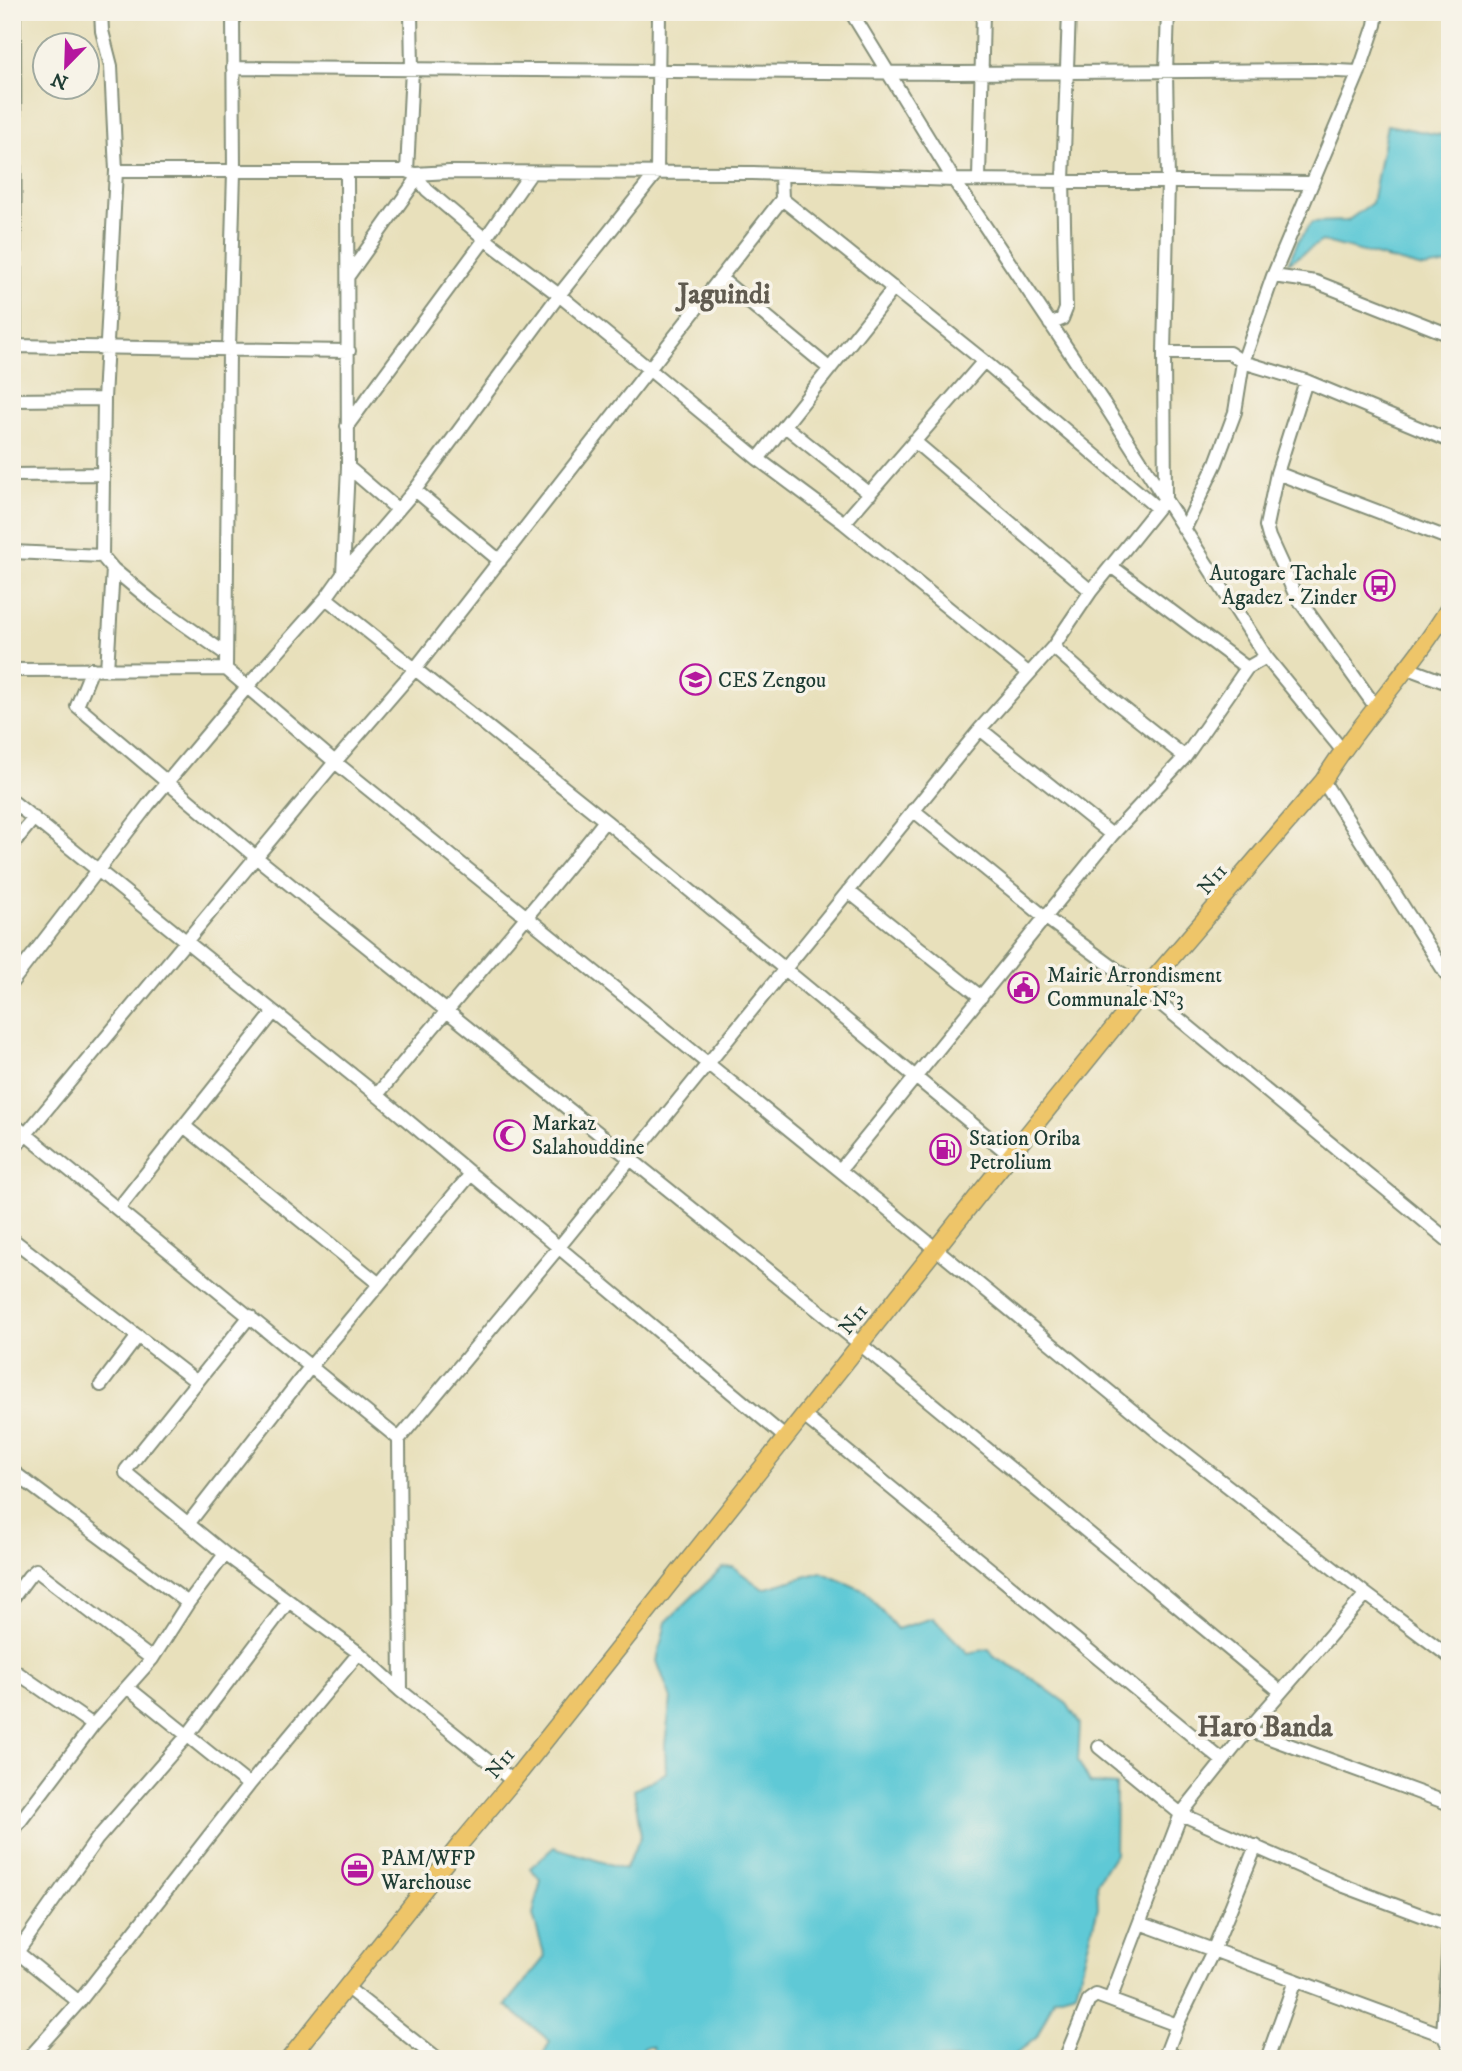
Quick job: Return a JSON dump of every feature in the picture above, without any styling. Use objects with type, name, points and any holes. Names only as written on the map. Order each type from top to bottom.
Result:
[{"type":"main road","name":"N11","points":[[293,2053],[1144,990],[1323,781],[1342,750],[1407,668],[1450,606]]},
{"type":"street","points":[[14,12],[13,347],[349,351]]},
{"type":"street","points":[[101,12],[102,31],[111,66],[116,171],[104,399],[102,555],[113,569],[155,603],[226,654]]},
{"type":"street","points":[[226,669],[229,349],[234,172],[233,12]]},
{"type":"street","points":[[348,276],[413,175],[411,12]]},
{"type":"street","points":[[12,982],[169,782],[415,490],[559,295],[657,172],[659,12]]},
{"type":"street","points":[[852,12],[886,72],[1050,324],[1161,504]]},
{"type":"street","points":[[979,178],[983,12]]},
{"type":"street","points":[[1050,324],[1062,319],[1066,309],[1063,180],[1069,12]]},
{"type":"street","points":[[401,1691],[399,1439],[559,1247],[979,729],[1053,648],[1091,591],[1161,504],[1168,181],[1168,12]]},
{"type":"street","points":[[1185,528],[1216,463],[1235,412],[1243,362],[1273,276],[1359,72],[1377,12]]},
{"type":"street","points":[[233,68],[1359,72]]},
{"type":"street","points":[[116,171],[413,175],[657,172],[954,180],[979,178],[1311,183]]},
{"type":"street","points":[[344,574],[349,351],[347,173]]},
{"type":"street","points":[[347,426],[531,173]]},
{"type":"street","points":[[12,1152],[415,669],[500,561],[782,199],[781,174]]},
{"type":"street","points":[[413,175],[485,239],[559,295],[758,459],[844,523],[1029,674]]},
{"type":"street","points":[[782,199],[1161,504],[1185,528],[1266,657],[1342,750]]},
{"type":"street","points":[[1273,276],[1316,282],[1450,335]]},
{"type":"street","points":[[720,278],[830,369]]},
{"type":"street","points":[[758,459],[894,288]]},
{"type":"street","points":[[1164,353],[1229,353],[1243,362],[1306,381],[1450,441]]},
{"type":"street","points":[[844,523],[984,361]]},
{"type":"street","points":[[1306,381],[1276,473],[1266,526],[1295,594],[1375,706]]},
{"type":"street","points":[[12,400],[104,399]]},
{"type":"street","points":[[785,425],[870,494]]},
{"type":"street","points":[[914,442],[1091,591]]},
{"type":"street","points":[[348,467],[397,509]]},
{"type":"street","points":[[1276,473],[1450,540]]},
{"type":"street","points":[[12,475],[103,474]]},
{"type":"street","points":[[415,490],[500,561]]},
{"type":"street","points":[[12,552],[102,555]]},
{"type":"street","points":[[1111,566],[1247,668]]},
{"type":"street","points":[[107,670],[113,569]]},
{"type":"street","points":[[326,598],[1011,1156]]},
{"type":"street","points":[[1053,648],[1185,757]]},
{"type":"street","points":[[839,1170],[1112,835],[1185,757],[1247,668],[1266,657]]},
{"type":"street","points":[[1407,668],[1450,684]]},
{"type":"street","points":[[92,669],[77,706],[257,858],[860,1344],[1281,1692]]},
{"type":"street","points":[[12,670],[226,669],[335,762],[528,916],[1157,1431],[1450,1657]]},
{"type":"street","points":[[979,729],[1112,835]]},
{"type":"street","points":[[1323,781],[1450,980]]},
{"type":"street","points":[[12,801],[377,1095],[786,1438]]},
{"type":"street","points":[[913,810],[1046,918],[1144,990],[1450,1242]]},
{"type":"street","points":[[12,845],[34,818]]},
{"type":"street","points":[[377,1095],[604,822]]},
{"type":"street","points":[[848,891],[981,997]]},
{"type":"street","points":[[118,1209],[274,1012]]},
{"type":"street","points":[[12,1123],[399,1439]]},
{"type":"street","points":[[184,1126],[378,1283]]},
{"type":"street","points":[[188,1524],[378,1283],[471,1174]]},
{"type":"street","points":[[12,1239],[197,1381]]},
{"type":"street","points":[[250,1316],[126,1473],[225,1554],[359,1653],[401,1691],[513,1781]]},
{"type":"street","points":[[101,1385],[138,1336]]},
{"type":"street","points":[[804,1416],[1223,1761]]},
{"type":"street","points":[[12,1471],[188,1604]]},
{"type":"street","points":[[12,1832],[93,1725],[152,1660],[188,1604],[225,1554]]},
{"type":"street","points":[[12,1599],[36,1570],[152,1660]]},
{"type":"street","points":[[1110,2000],[1181,1814],[1248,1730],[1366,1594]]},
{"type":"street","points":[[79,2002],[15,1950],[97,1839],[187,1736],[288,1602]]},
{"type":"street","points":[[28,2059],[79,2002],[249,1785],[359,1653]]},
{"type":"street","points":[[12,1669],[93,1725]]},
{"type":"street","points":[[127,1686],[249,1785]]},
{"type":"street","points":[[1248,1730],[1450,1804]]},
{"type":"street","points":[[1099,1747],[1181,1814],[1344,1886],[1450,1925],[1443,2035],[1450,2049]]},
{"type":"street","points":[[1183,2059],[1165,2055],[1213,1951],[1256,1846]]},
{"type":"street","points":[[1140,1923],[1443,2035]]},
{"type":"street","points":[[1267,2059],[1295,1981]]},
{"type":"street","points":[[346,1987],[437,2059]]},
{"type":"street","points":[[1065,2059],[1091,1997],[1096,1995],[1177,2025]]},
{"type":"street","points":[[293,2053],[312,2059]]},
{"type":"water","points":[[1387,125],[1440,135],[1450,132],[1450,264],[1423,268],[1322,241],[1288,263],[1298,241],[1312,222],[1347,221],[1372,203]]},
{"type":"water","points":[[733,1567],[763,1589],[821,1572],[865,1591],[897,1629],[933,1618],[968,1653],[989,1649],[995,1657],[1026,1674],[1067,1704],[1080,1724],[1078,1761],[1090,1783],[1116,1785],[1115,1854],[1097,1882],[1098,1907],[1076,1992],[1054,1998],[1037,2037],[1017,2053],[1014,2059],[656,2059],[652,2047],[644,2047],[641,2059],[541,2059],[550,2041],[506,2005],[545,1957],[533,1915],[541,1879],[530,1868],[554,1847],[625,1869],[641,1836],[634,1790],[666,1773],[665,1744],[671,1699],[657,1661],[666,1622],[722,1568]]},
{"type":"place","name":"Autogare Tachale Agadez - Zinder","points":[[1380,585]]},
{"type":"place","name":"CES Zengou","points":[[695,680]]},
{"type":"place","name":"Mairie Arrondisment Communale N°3","points":[[1024,987]]},
{"type":"place","name":"Markaz Salahouddine","points":[[509,1135]]},
{"type":"place","name":"Station Oriba Petrolium","points":[[946,1150]]},
{"type":"place","name":"PAM/WFP Warehouse","points":[[358,1870]]},
{"type":"district","name":"Jaguindi","points":[[724,293]]},
{"type":"district","name":"Haro Banda","points":[[1265,1726]]}]
